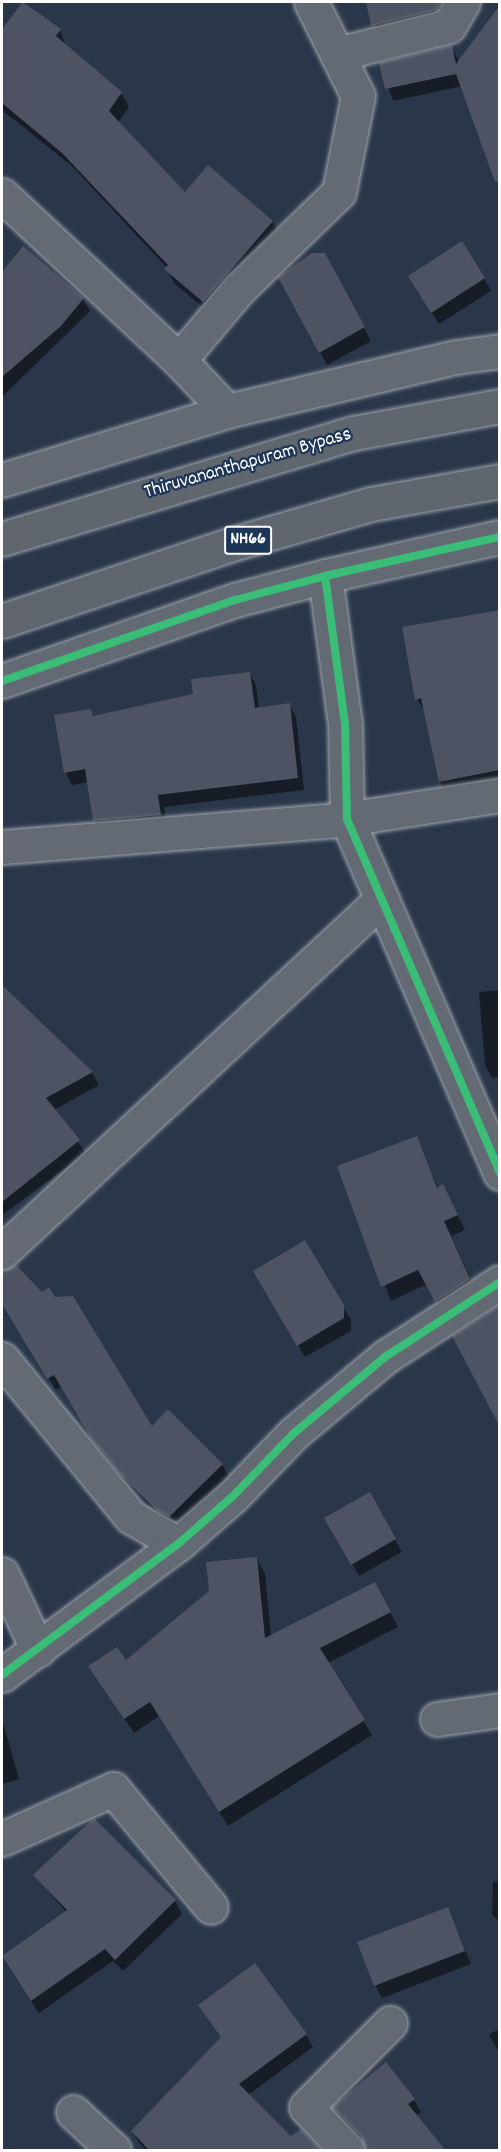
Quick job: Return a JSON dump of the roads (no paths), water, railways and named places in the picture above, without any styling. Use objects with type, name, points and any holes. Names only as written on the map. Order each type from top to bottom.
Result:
[{"type":"highway","name":"Thiruvananthapuram Bypass","points":[[2,539],[354,433],[500,406]]},
{"type":"highway","name":"NH66","points":[[2,621],[229,545],[360,507],[500,481]]},
{"type":"street","points":[[179,360],[239,290],[339,192],[354,131],[358,96],[311,2]]},
{"type":"street","points":[[337,54],[449,26],[463,2]]},
{"type":"street","points":[[2,195],[179,360],[227,411]]},
{"type":"street","points":[[2,480],[227,411],[456,357],[500,351]]},
{"type":"street","points":[[2,681],[235,600],[325,576],[500,537]]},
{"type":"street","points":[[325,576],[345,724],[347,819],[500,1173]]},
{"type":"street","points":[[2,847],[347,819],[500,795]]},
{"type":"street","points":[[2,1252],[381,900]]},
{"type":"street","points":[[2,1675],[178,1544],[233,1496],[294,1433],[385,1357],[500,1282]]},
{"type":"street","points":[[2,1359],[131,1517],[178,1544]]},
{"type":"street","points":[[2,1574],[38,1650]]},
{"type":"street","points":[[437,1719],[500,1710]]},
{"type":"street","points":[[2,1839],[113,1789],[212,1907]]},
{"type":"street","points":[[347,2151],[306,2107],[390,2023]]},
{"type":"street","points":[[73,2112],[114,2151]]}]
